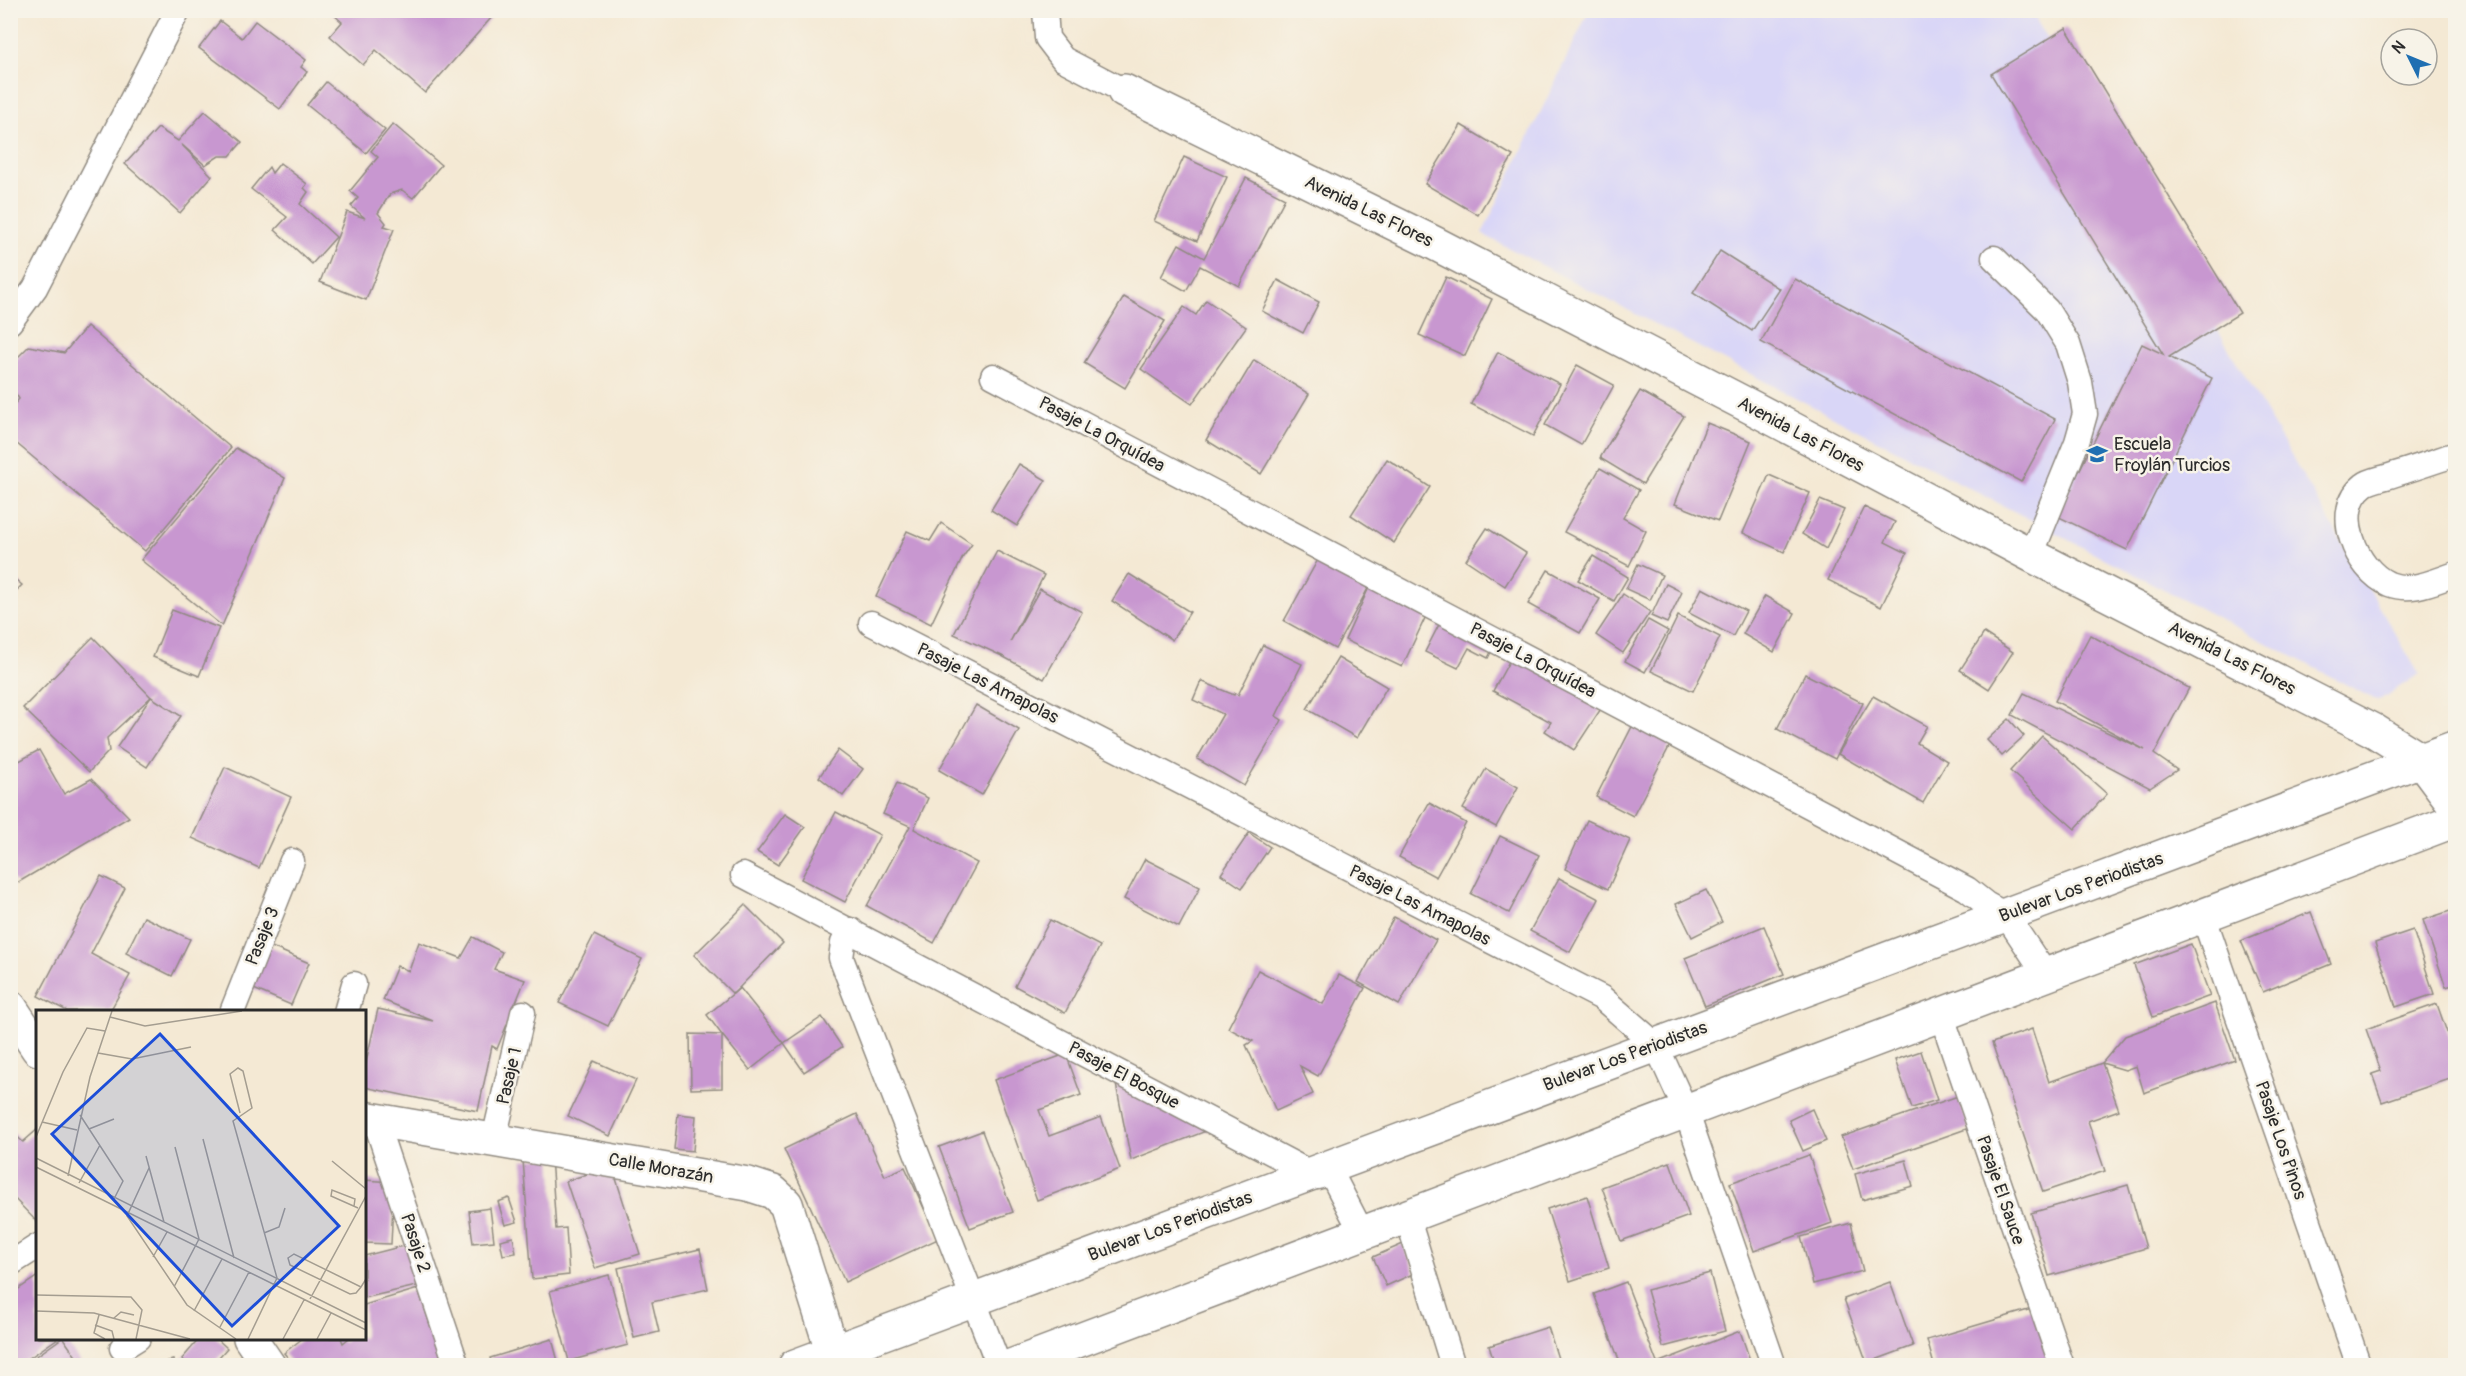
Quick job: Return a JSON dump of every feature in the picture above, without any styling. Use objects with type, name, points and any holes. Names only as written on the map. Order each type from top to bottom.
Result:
[{"type":"street","name":"Avenida Las Flores","points":[[1124,91],[1445,249],[2031,555],[2373,730],[2421,760],[2456,807]]},
{"type":"street","name":"Bulevar Los Periodistas","points":[[795,1365],[834,1359],[973,1299],[2456,747]]},
{"type":"street","points":[[1011,1365],[2456,820]]},
{"type":"street","points":[[10,1007],[36,1046]]},
{"type":"street","name":"Calle Morazán","points":[[370,1119],[737,1182],[773,1192],[786,1204],[834,1359]]},
{"type":"street","points":[[251,1340],[269,1365]]},
{"type":"lane","points":[[10,322],[35,288],[178,10]]},
{"type":"lane","points":[[1045,10],[1047,38],[1063,59],[1124,91]]},
{"type":"lane","points":[[1994,258],[2047,310],[2068,344],[2080,382],[2085,414],[2077,442],[2031,555]]},
{"type":"lane","name":"Pasaje La Orquídea","points":[[993,376],[1946,878],[2006,915],[2046,975]]},
{"type":"lane","points":[[2456,454],[2364,484],[2350,503],[2348,522],[2358,552],[2369,569],[2389,584],[2416,588],[2456,574]]},
{"type":"lane","name":"Pasaje Las Amapolas","points":[[871,623],[1602,998],[1629,1020],[1656,1045],[1686,1111],[1774,1365]]},
{"type":"lane","name":"Pasaje 3","points":[[232,1010],[292,861]]},
{"type":"lane","name":"Pasaje El Bosque","points":[[743,874],[1318,1177],[1328,1167]]},
{"type":"lane","name":"Pasaje Los Pinos","points":[[2203,915],[2359,1365]]},
{"type":"lane","points":[[851,930],[843,943],[841,958],[999,1365]]},
{"type":"lane","points":[[346,1010],[354,984]]},
{"type":"lane","name":"Pasaje 1","points":[[494,1139],[523,1013]]},
{"type":"lane","name":"Pasaje El Sauce","points":[[1941,1014],[2062,1365]]},
{"type":"lane","name":"Pasaje 2","points":[[370,1119],[457,1365]]},
{"type":"lane","points":[[1328,1167],[1362,1233]]},
{"type":"lane","points":[[1407,1216],[1453,1365]]},
{"type":"lane","points":[[10,1264],[36,1247]]},
{"type":"shaded area","name":"Escuela Froylán Turcios","points":[[1589,11],[2031,11],[2419,674],[2378,701],[1482,234]]},
{"type":"building","points":[[335,10],[484,10],[492,17],[425,93],[376,50],[363,65],[330,36],[342,22],[332,13]]},
{"type":"building","points":[[220,21],[242,38],[255,21],[306,60],[301,67],[307,72],[280,109],[199,48]]},
{"type":"building","points":[[2066,28],[2240,313],[2169,357],[2212,378],[2127,550],[2057,516],[2142,344],[2163,354],[1991,74]]},
{"type":"building","points":[[326,82],[385,130],[366,153],[307,105]]},
{"type":"building","points":[[205,111],[242,142],[230,156],[219,156],[205,165],[181,144],[212,176],[180,213],[125,164],[158,128],[178,141]]},
{"type":"building","points":[[393,124],[441,165],[413,198],[402,190],[390,194],[378,213],[386,223],[384,226],[394,229],[366,300],[320,282],[347,212],[365,218],[351,206],[358,198],[350,191],[378,157],[371,151]]},
{"type":"building","points":[[1461,125],[1513,156],[1478,215],[1425,184]]},
{"type":"building","points":[[1184,157],[1227,177],[1197,241],[1154,221]]},
{"type":"building","points":[[280,163],[307,184],[304,188],[308,192],[300,204],[336,237],[312,264],[275,230],[287,217],[251,189],[269,167],[272,173]]},
{"type":"building","points":[[1246,178],[1285,198],[1239,286],[1200,266],[1186,291],[1161,277],[1179,244],[1204,258]]},
{"type":"building","points":[[1720,251],[1780,289],[1752,331],[1693,293]]},
{"type":"building","points":[[1446,277],[1492,299],[1465,356],[1419,335]]},
{"type":"building","points":[[1795,279],[2055,419],[2021,482],[1761,342]]},
{"type":"building","points":[[1278,280],[1319,302],[1303,333],[1262,311]]},
{"type":"building","points":[[1124,297],[1165,321],[1125,388],[1084,363]]},
{"type":"building","points":[[1206,300],[1246,327],[1192,404],[1141,369],[1184,307],[1196,315]]},
{"type":"building","points":[[87,326],[231,448],[145,551],[10,438],[10,409],[19,399],[10,384],[10,365],[29,346],[64,353]]},
{"type":"building","points":[[1498,352],[1560,384],[1533,436],[1471,404]]},
{"type":"building","points":[[1254,360],[1309,394],[1261,474],[1206,440]]},
{"type":"building","points":[[1577,365],[1614,385],[1581,445],[1545,425]]},
{"type":"building","points":[[1640,391],[1684,416],[1643,484],[1600,458]]},
{"type":"building","points":[[1707,423],[1751,441],[1718,521],[1675,504]]},
{"type":"building","points":[[236,448],[285,478],[222,626],[141,560]]},
{"type":"building","points":[[1387,459],[1430,487],[1394,543],[1351,515]]},
{"type":"building","points":[[1019,464],[1046,480],[1017,526],[991,510]]},
{"type":"building","points":[[1600,468],[1639,490],[1623,518],[1646,531],[1629,566],[1564,532]]},
{"type":"building","points":[[1769,475],[1810,493],[1784,552],[1743,533]]},
{"type":"building","points":[[1820,500],[1844,510],[1826,549],[1802,534]]},
{"type":"building","points":[[1864,507],[1895,522],[1885,542],[1907,553],[1881,607],[1828,580]]},
{"type":"building","points":[[941,523],[972,544],[963,557],[931,624],[876,597],[907,531],[930,541]]},
{"type":"building","points":[[1487,528],[1526,553],[1505,586],[1466,560]]},
{"type":"building","points":[[1325,547],[1433,601],[1402,667],[1345,640],[1372,581],[1335,649],[1284,621]]},
{"type":"building","points":[[997,551],[1044,575],[1010,642],[1040,589],[1082,612],[1044,679],[954,634]]},
{"type":"building","points":[[1593,556],[1628,577],[1614,601],[1578,580]]},
{"type":"building","points":[[1638,564],[1662,575],[1650,600],[1626,589]]},
{"type":"building","points":[[1548,570],[1600,599],[1580,633],[1528,604]]},
{"type":"building","points":[[1129,574],[1190,612],[1172,640],[1112,601]]},
{"type":"building","points":[[10,575],[22,585],[10,597]]},
{"type":"building","points":[[1666,584],[1682,592],[1667,623],[1651,616]]},
{"type":"building","points":[[1702,588],[1746,611],[1733,636],[1689,613]]},
{"type":"building","points":[[1623,594],[1650,612],[1623,653],[1596,635]]},
{"type":"building","points":[[1765,596],[1795,613],[1774,652],[1743,634]]},
{"type":"building","points":[[172,610],[219,628],[199,676],[153,657]]},
{"type":"building","points":[[1446,611],[1498,638],[1488,658],[1469,648],[1458,668],[1425,652]]},
{"type":"building","points":[[1678,616],[1720,637],[1693,691],[1651,671]]},
{"type":"building","points":[[1648,620],[1668,631],[1645,672],[1625,661]]},
{"type":"building","points":[[1984,633],[2013,652],[1989,689],[1960,670]]},
{"type":"building","points":[[2090,635],[2189,688],[2154,754],[2177,770],[2150,788],[2012,715],[2024,693],[2145,750],[2055,701]]},
{"type":"building","points":[[93,637],[151,697],[107,738],[109,751],[89,772],[23,708]]},
{"type":"building","points":[[1519,643],[1610,695],[1574,750],[1545,731],[1551,722],[1493,691]]},
{"type":"building","points":[[1263,645],[1302,664],[1276,716],[1282,720],[1244,786],[1197,759],[1223,714],[1193,700],[1201,681],[1238,695]]},
{"type":"building","points":[[1338,658],[1387,687],[1357,738],[1307,709]]},
{"type":"building","points":[[1805,674],[1863,703],[1835,759],[1777,729]]},
{"type":"building","points":[[1873,696],[1927,726],[1917,743],[1947,761],[1923,803],[1838,754]]},
{"type":"building","points":[[151,697],[181,716],[147,767],[117,747]]},
{"type":"building","points":[[976,705],[1019,730],[982,795],[939,770]]},
{"type":"building","points":[[1639,713],[1677,732],[1633,816],[1596,797]]},
{"type":"building","points":[[2009,719],[2024,736],[2002,756],[1987,740]]},
{"type":"building","points":[[2042,736],[2107,794],[2075,829],[2010,771]]},
{"type":"building","points":[[39,750],[64,794],[91,779],[129,817],[17,883],[10,877],[10,766]]},
{"type":"building","points":[[838,750],[863,769],[843,796],[819,777]]},
{"type":"building","points":[[225,767],[291,797],[259,868],[192,838]]},
{"type":"building","points":[[1486,769],[1518,787],[1496,827],[1463,809]]},
{"type":"building","points":[[897,783],[928,798],[914,829],[977,863],[934,943],[867,906],[910,826],[883,814]]},
{"type":"building","points":[[1429,803],[1466,823],[1436,877],[1399,857]]},
{"type":"building","points":[[836,812],[880,835],[845,902],[801,879]]},
{"type":"building","points":[[785,814],[805,827],[778,865],[757,852]]},
{"type":"building","points":[[1587,820],[1630,840],[1608,889],[1565,869]]},
{"type":"building","points":[[1249,833],[1270,847],[1242,888],[1221,874]]},
{"type":"building","points":[[1500,836],[1539,855],[1509,913],[1471,894]]},
{"type":"building","points":[[1145,859],[1200,887],[1179,927],[1124,899]]},
{"type":"building","points":[[101,876],[125,888],[91,954],[130,975],[111,1010],[65,1010],[38,996]]},
{"type":"building","points":[[1559,878],[1599,899],[1570,952],[1530,931]]},
{"type":"building","points":[[1706,890],[1722,922],[1692,937],[1676,904]]},
{"type":"building","points":[[745,905],[783,943],[733,994],[694,955]]},
{"type":"building","points":[[2456,909],[2456,984],[2446,987],[2423,920]]},
{"type":"building","points":[[2311,912],[2331,964],[2263,992],[2241,941]]},
{"type":"building","points":[[144,917],[190,939],[172,976],[126,953]]},
{"type":"building","points":[[1394,917],[1436,940],[1399,1005],[1358,982]]},
{"type":"building","points":[[1050,920],[1100,946],[1065,1013],[1015,986]]},
{"type":"building","points":[[1764,926],[1784,974],[1705,1006],[1685,958]]},
{"type":"building","points":[[2413,930],[2434,994],[2396,1007],[2375,943]]},
{"type":"building","points":[[594,935],[642,959],[608,1026],[559,1003]]},
{"type":"building","points":[[473,937],[502,952],[494,969],[525,980],[497,1049],[492,1046],[478,1111],[366,1087],[366,1062],[378,1009],[433,1021],[383,1000],[397,966],[409,971],[419,942],[461,958]]},
{"type":"building","points":[[260,942],[309,963],[291,1005],[242,984]]},
{"type":"building","points":[[2191,944],[2210,996],[2153,1017],[2134,965]]},
{"type":"building","points":[[1258,970],[1323,1004],[1339,975],[1365,988],[1318,1076],[1300,1066],[1313,1094],[1276,1111],[1246,1045],[1253,1041],[1228,1028]]},
{"type":"building","points":[[740,988],[784,1043],[750,1070],[707,1015]]},
{"type":"building","points":[[2215,1003],[2235,1060],[2144,1093],[2136,1066],[2125,1070],[2102,1063],[2125,1036]]},
{"type":"building","points":[[2437,1004],[2456,1058],[2456,1077],[2382,1102],[2372,1074],[2381,1071],[2366,1029]]},
{"type":"building","points":[[822,1017],[842,1047],[804,1072],[784,1043]]},
{"type":"building","points":[[2032,1029],[2049,1082],[2102,1063],[2119,1110],[2088,1121],[2105,1171],[2043,1192],[1992,1043]]},
{"type":"building","points":[[690,1034],[722,1035],[722,1088],[691,1089]]},
{"type":"building","points":[[1921,1051],[1937,1100],[1912,1108],[1895,1060]]},
{"type":"building","points":[[1066,1054],[1081,1095],[1039,1110],[1049,1136],[1101,1117],[1120,1169],[1037,1200],[994,1080]]},
{"type":"building","points":[[594,1061],[636,1080],[610,1136],[568,1116]]},
{"type":"building","points":[[1115,1079],[1214,1128],[1131,1160]]},
{"type":"building","points":[[1958,1096],[1969,1128],[1853,1169],[1841,1137]]},
{"type":"building","points":[[1812,1109],[1826,1141],[1803,1151],[1789,1120]]},
{"type":"building","points":[[678,1114],[696,1116],[693,1151],[674,1149]]},
{"type":"building","points":[[857,1114],[885,1176],[905,1167],[938,1239],[845,1282],[784,1149]]},
{"type":"building","points":[[10,1130],[23,1142],[36,1131],[36,1221],[10,1194]]},
{"type":"building","points":[[982,1131],[1013,1212],[970,1228],[939,1147]]},
{"type":"building","points":[[1809,1155],[1832,1223],[1754,1251],[1730,1183]]},
{"type":"building","points":[[551,1157],[556,1229],[566,1228],[569,1275],[532,1279],[523,1160]]},
{"type":"building","points":[[1906,1160],[1913,1186],[1862,1200],[1855,1174]]},
{"type":"building","points":[[1670,1162],[1689,1216],[1621,1241],[1602,1187]]},
{"type":"building","points":[[612,1166],[640,1254],[595,1268],[566,1181]]},
{"type":"building","points":[[366,1180],[394,1182],[391,1244],[366,1243]]},
{"type":"building","points":[[2128,1185],[2146,1248],[2049,1276],[2031,1213]]},
{"type":"building","points":[[1587,1196],[1609,1268],[1570,1281],[1547,1209]]},
{"type":"building","points":[[509,1198],[517,1222],[505,1225],[498,1202]]},
{"type":"building","points":[[490,1208],[494,1241],[473,1243],[469,1211]]},
{"type":"building","points":[[1851,1223],[1863,1271],[1813,1284],[1801,1237]]},
{"type":"building","points":[[513,1237],[516,1253],[503,1255],[500,1240]]},
{"type":"building","points":[[411,1244],[421,1285],[366,1298],[366,1255]]},
{"type":"building","points":[[1403,1244],[1415,1273],[1386,1286],[1373,1257]]},
{"type":"building","points":[[700,1249],[708,1289],[652,1302],[659,1332],[634,1338],[618,1268]]},
{"type":"building","points":[[1710,1273],[1725,1331],[1663,1347],[1647,1290]]},
{"type":"building","points":[[609,1275],[628,1345],[569,1361],[550,1291]]},
{"type":"building","points":[[36,1277],[36,1340],[55,1340],[19,1365],[10,1365],[10,1295]]},
{"type":"building","points":[[1626,1282],[1657,1363],[1740,1331],[1750,1360],[1736,1365],[1621,1365],[1594,1294]]},
{"type":"building","points":[[1890,1282],[1913,1346],[1867,1363],[1844,1299]]},
{"type":"building","points":[[418,1289],[444,1365],[294,1365],[284,1353],[300,1340],[342,1340],[343,1343],[347,1340],[366,1340],[366,1304]]},
{"type":"building","points":[[2035,1308],[2052,1365],[1934,1365],[1927,1340]]},
{"type":"building","points":[[1548,1327],[1560,1365],[1495,1365],[1489,1346]]},
{"type":"building","points":[[552,1339],[559,1365],[492,1365],[490,1358]]},
{"type":"building","points":[[59,1340],[64,1340],[82,1365],[24,1365]]},
{"type":"building","points":[[198,1340],[218,1340],[227,1348],[212,1365],[190,1365],[182,1359]]},
{"type":"building","points":[[173,1360],[175,1365],[153,1365]]},
{"type":"place","name":"Escuela Froylán Turcios","points":[[2097,454]]}]
